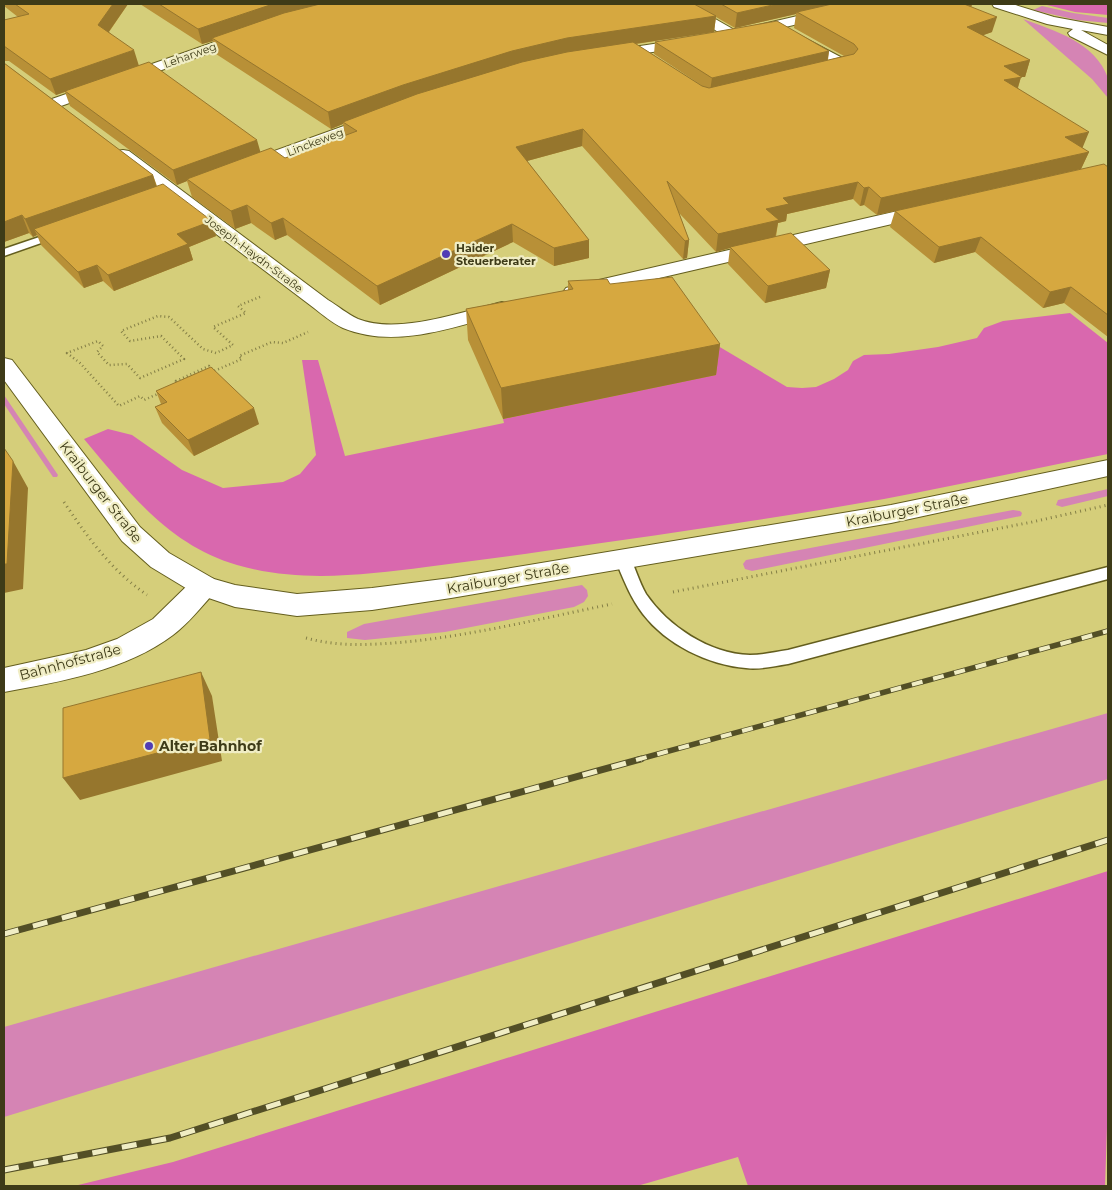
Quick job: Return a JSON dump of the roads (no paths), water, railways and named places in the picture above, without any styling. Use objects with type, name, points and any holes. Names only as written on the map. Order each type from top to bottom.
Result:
[{"type":"street","points":[[680,4],[733,35]]},
{"type":"street","points":[[596,56],[733,35],[865,4]]},
{"type":"street","points":[[999,4],[1052,21],[1108,31]]},
{"type":"street","points":[[1052,21],[1108,52]]},
{"type":"street","points":[[777,26],[845,66],[808,74]]},
{"type":"street","name":"Leharweg","points":[[55,103],[262,30]]},
{"type":"street","points":[[1075,33],[1108,40]]},
{"type":"street","points":[[634,50],[651,61]]},
{"type":"street","points":[[38,91],[71,115]]},
{"type":"street","name":"Linckeweg","points":[[230,174],[393,113]]},
{"type":"street","name":"Joseph-Haydn-Straße","points":[[110,145],[171,194],[346,321],[364,327],[396,330],[517,304]]},
{"type":"street","points":[[171,194],[194,188]]},
{"type":"street","points":[[555,296],[942,207]]},
{"type":"street","name":"Kraiburger Straße","points":[[4,365],[131,534],[160,560],[204,586],[235,596],[296,605],[372,599],[451,588],[891,514],[1108,468]]},
{"type":"street","name":"Bahnhofstraße","points":[[4,680],[94,658],[138,642],[163,626],[204,586]]},
{"type":"lane","points":[[4,253],[70,230]]},
{"type":"lane","points":[[623,559],[640,598],[659,621],[683,640],[710,653],[738,661],[767,660],[931,621],[1108,573]]},
{"type":"railway","points":[[636,760],[1108,631]]},
{"type":"railway","points":[[4,934],[641,759]]},
{"type":"railway","points":[[4,1170],[170,1138],[1108,840]]},
{"type":"place","name":"Haider Steuerberater","points":[[446,254]]},
{"type":"place","name":"Alter Bahnhof","points":[[149,746]]}]
